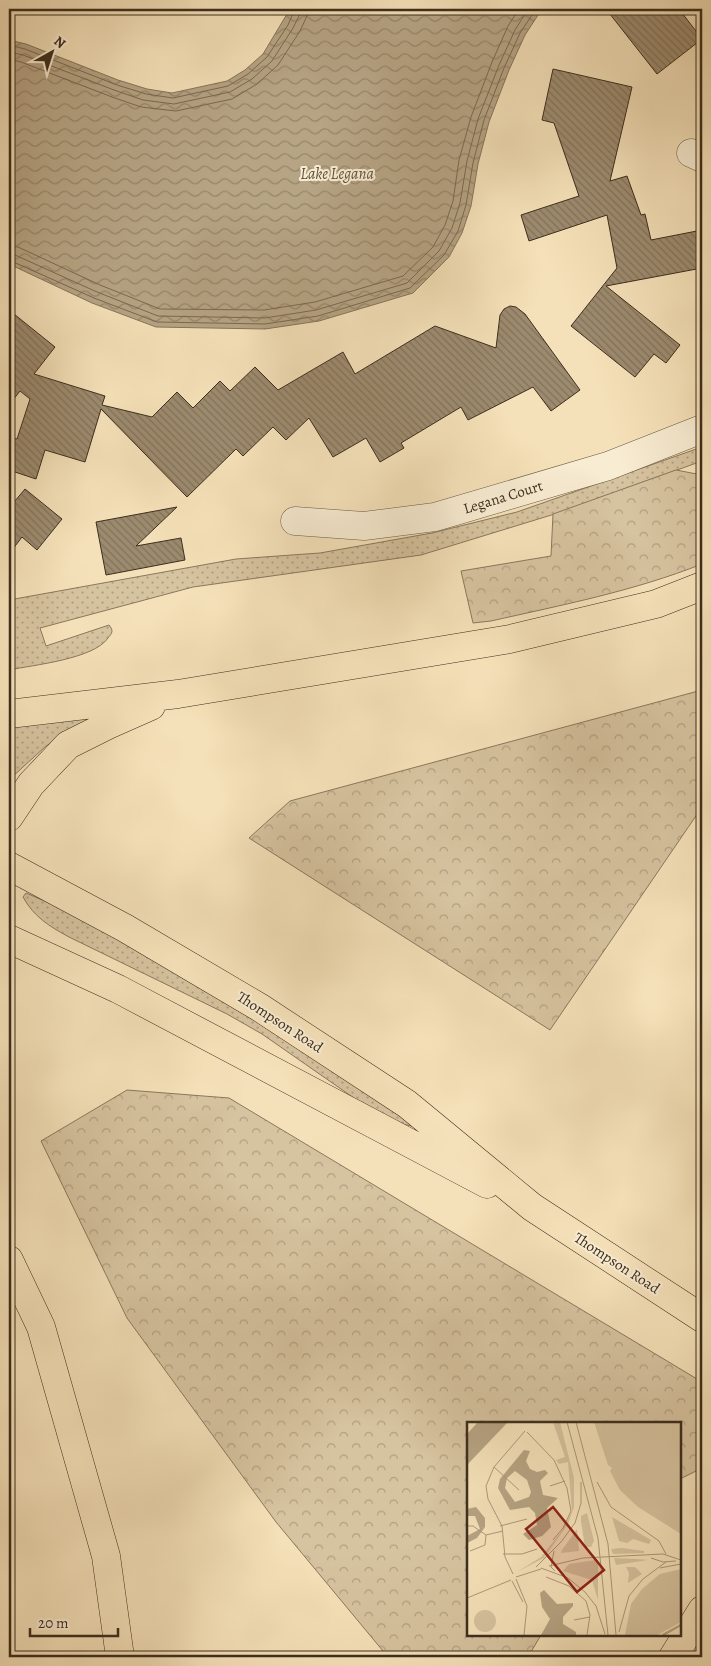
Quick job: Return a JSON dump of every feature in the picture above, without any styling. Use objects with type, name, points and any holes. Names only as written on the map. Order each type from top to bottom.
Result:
[{"type":"main road","points":[[9,714],[178,694],[510,639],[656,604],[702,586]]},
{"type":"main road","points":[[9,817],[31,784],[68,745],[178,694]]},
{"type":"main road","name":"Thompson Road","points":[[9,866],[125,928],[276,1018],[407,1104],[532,1207]]},
{"type":"main road","name":"Thompson Road","points":[[9,939],[126,994],[416,1148],[532,1207],[702,1318]]},
{"type":"main road","points":[[9,1260],[41,1326],[106,1556],[120,1657]]},
{"type":"main road","points":[[673,1657],[702,1610]]},
{"type":"street","name":"Legana Court","points":[[295,521],[364,526],[435,517],[608,466],[702,429]]},
{"type":"green space","points":[[702,447],[702,461],[558,513],[421,555],[193,587],[40,628],[46,646],[109,625],[112,632],[101,645],[77,656],[9,670],[9,600],[236,559],[320,553],[432,533],[517,512]]},
{"type":"green space","points":[[676,470],[702,475],[702,564],[676,574],[598,597],[491,621],[473,623],[461,571],[551,556],[553,514]]},
{"type":"green space","points":[[702,690],[702,807],[550,1030],[249,838],[290,801]]},
{"type":"green space","points":[[100,714],[46,746],[9,782],[9,727]]},
{"type":"green space","points":[[26,893],[54,905],[233,1001],[424,1129],[403,1124],[377,1114],[262,1034],[227,1014],[55,929],[27,904],[23,897]]},
{"type":"green space","points":[[127,1090],[229,1098],[702,1382],[702,1468],[681,1478],[681,1422],[467,1422],[467,1636],[540,1636],[528,1657],[388,1657],[276,1522],[127,1318],[41,1141]]},
{"type":"water","name":"Lake Legana","points":[[290,9],[542,9],[525,35],[489,122],[478,164],[471,206],[462,233],[449,257],[413,293],[319,321],[265,329],[156,327],[92,303],[9,264],[9,40],[26,44],[118,80],[147,89],[172,93],[227,81],[245,70],[263,54]]},
{"type":"building","points":[[606,9],[679,9],[702,39],[657,74]]},
{"type":"building","points":[[553,69],[632,87],[610,181],[627,176],[641,215],[645,214],[651,240],[702,230],[702,268],[606,286],[680,345],[666,363],[654,354],[635,377],[571,326],[617,268],[607,215],[529,241],[521,215],[579,196],[554,123],[542,120]]},
{"type":"building","points":[[510,306],[516,307],[525,314],[580,390],[551,411],[533,387],[468,420],[461,407],[401,443],[404,448],[380,462],[366,438],[333,457],[309,418],[286,440],[273,427],[243,456],[236,449],[187,497],[101,409],[85,462],[45,450],[36,479],[9,470],[9,437],[17,439],[30,399],[20,391],[9,405],[9,310],[55,347],[34,374],[105,396],[102,405],[152,417],[177,392],[193,408],[220,381],[230,391],[255,367],[278,390],[343,352],[355,374],[435,326],[496,348],[500,315],[504,309]]},
{"type":"building","points":[[25,489],[62,519],[37,550],[22,537],[9,554],[9,508]]},
{"type":"building","points":[[177,507],[136,546],[181,538],[185,560],[106,575],[96,522]]}]
